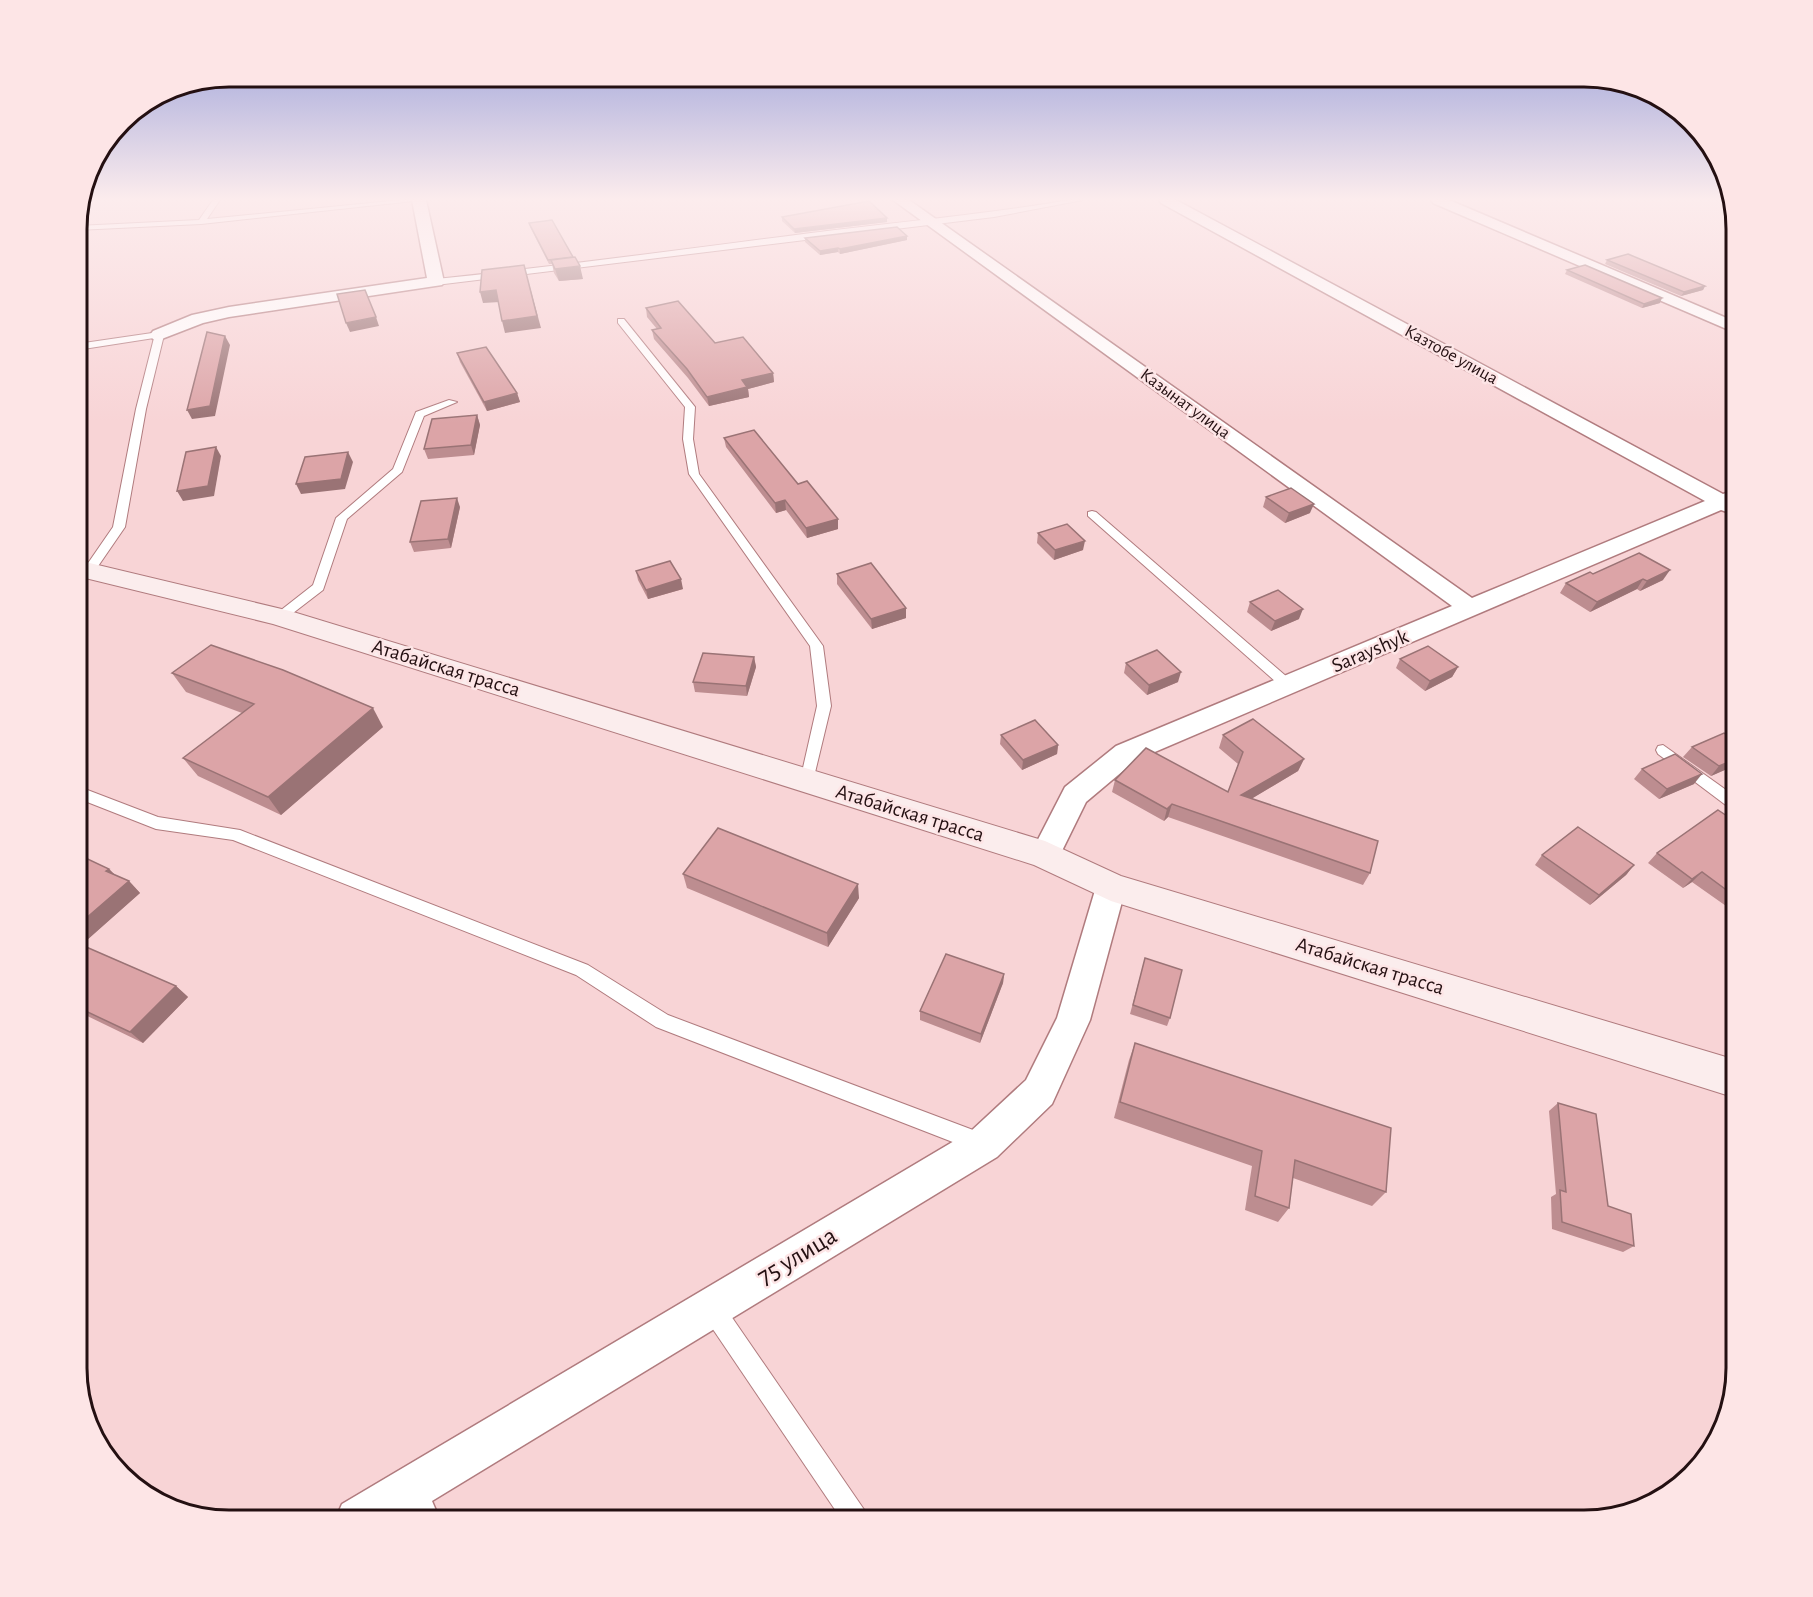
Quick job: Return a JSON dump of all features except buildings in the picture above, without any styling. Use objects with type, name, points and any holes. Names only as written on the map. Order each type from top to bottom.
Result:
[{"type":"main road","name":"Атабайская трасса","points":[[87,574],[280,617],[1045,855],[1111,887],[1726,1076]]},
{"type":"street","points":[[159,334],[229,312],[436,282],[434,275]]},
{"type":"street","name":"Казынат улица","points":[[1003,275],[1470,608]]},
{"type":"street","name":"Казтобе улица","points":[[1305,275],[1726,500]]},
{"type":"street","points":[[1612,275],[1726,324]]},
{"type":"street","name":"Sarayshyk","points":[[1045,855],[1075,795],[1126,753],[1470,608],[1726,505]]},
{"type":"street","name":"75 улица","points":[[410,1508],[712,1308],[984,1144],[1039,1092],[1073,1020],[1111,887]]},
{"type":"lane","points":[[436,282],[505,275]]},
{"type":"lane","points":[[621,321],[690,407],[688,439],[694,474],[816,646],[824,706],[807,781]]},
{"type":"lane","points":[[87,345],[159,334],[141,409],[119,527],[87,566]]},
{"type":"lane","points":[[280,617],[319,587],[342,518],[398,470],[420,414],[452,402]]},
{"type":"lane","points":[[1092,514],[1289,686]]},
{"type":"lane","points":[[1663,750],[1726,797]]},
{"type":"lane","points":[[87,796],[156,824],[235,834],[582,970],[662,1021],[984,1144]]},
{"type":"lane","points":[[712,1308],[849,1510]]}]
